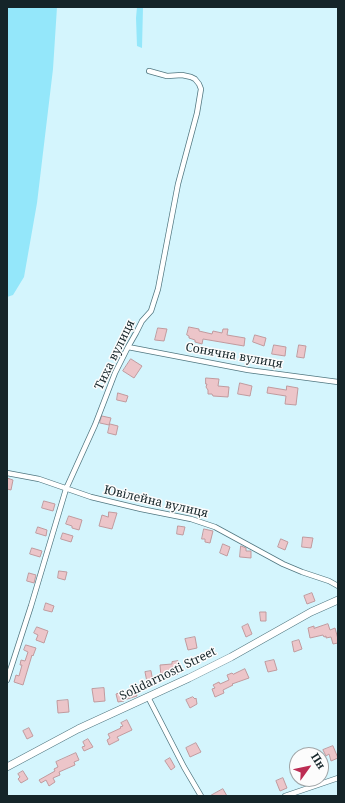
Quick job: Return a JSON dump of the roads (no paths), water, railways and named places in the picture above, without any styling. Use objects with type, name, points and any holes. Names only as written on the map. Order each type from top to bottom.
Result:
[{"type":"main road","name":"Solidarnosti Street","points":[[7,767],[78,728],[189,678],[231,657],[311,612],[338,600]]},
{"type":"street","name":"Тиха вулиця","points":[[7,680],[66,489],[95,425],[115,373],[142,321],[151,311],[158,289],[178,184],[197,114],[201,89],[196,79],[191,77],[182,75],[167,76],[149,71]]},
{"type":"street","name":"Сонячна вулиця","points":[[128,347],[248,370],[338,382]]},
{"type":"street","name":"Ювілейна вулиця","points":[[7,473],[39,479],[91,497],[191,519],[215,527],[283,564],[338,586]]},
{"type":"street","points":[[148,697],[184,767],[201,796]]},
{"type":"street","points":[[285,796],[338,778]]}]
